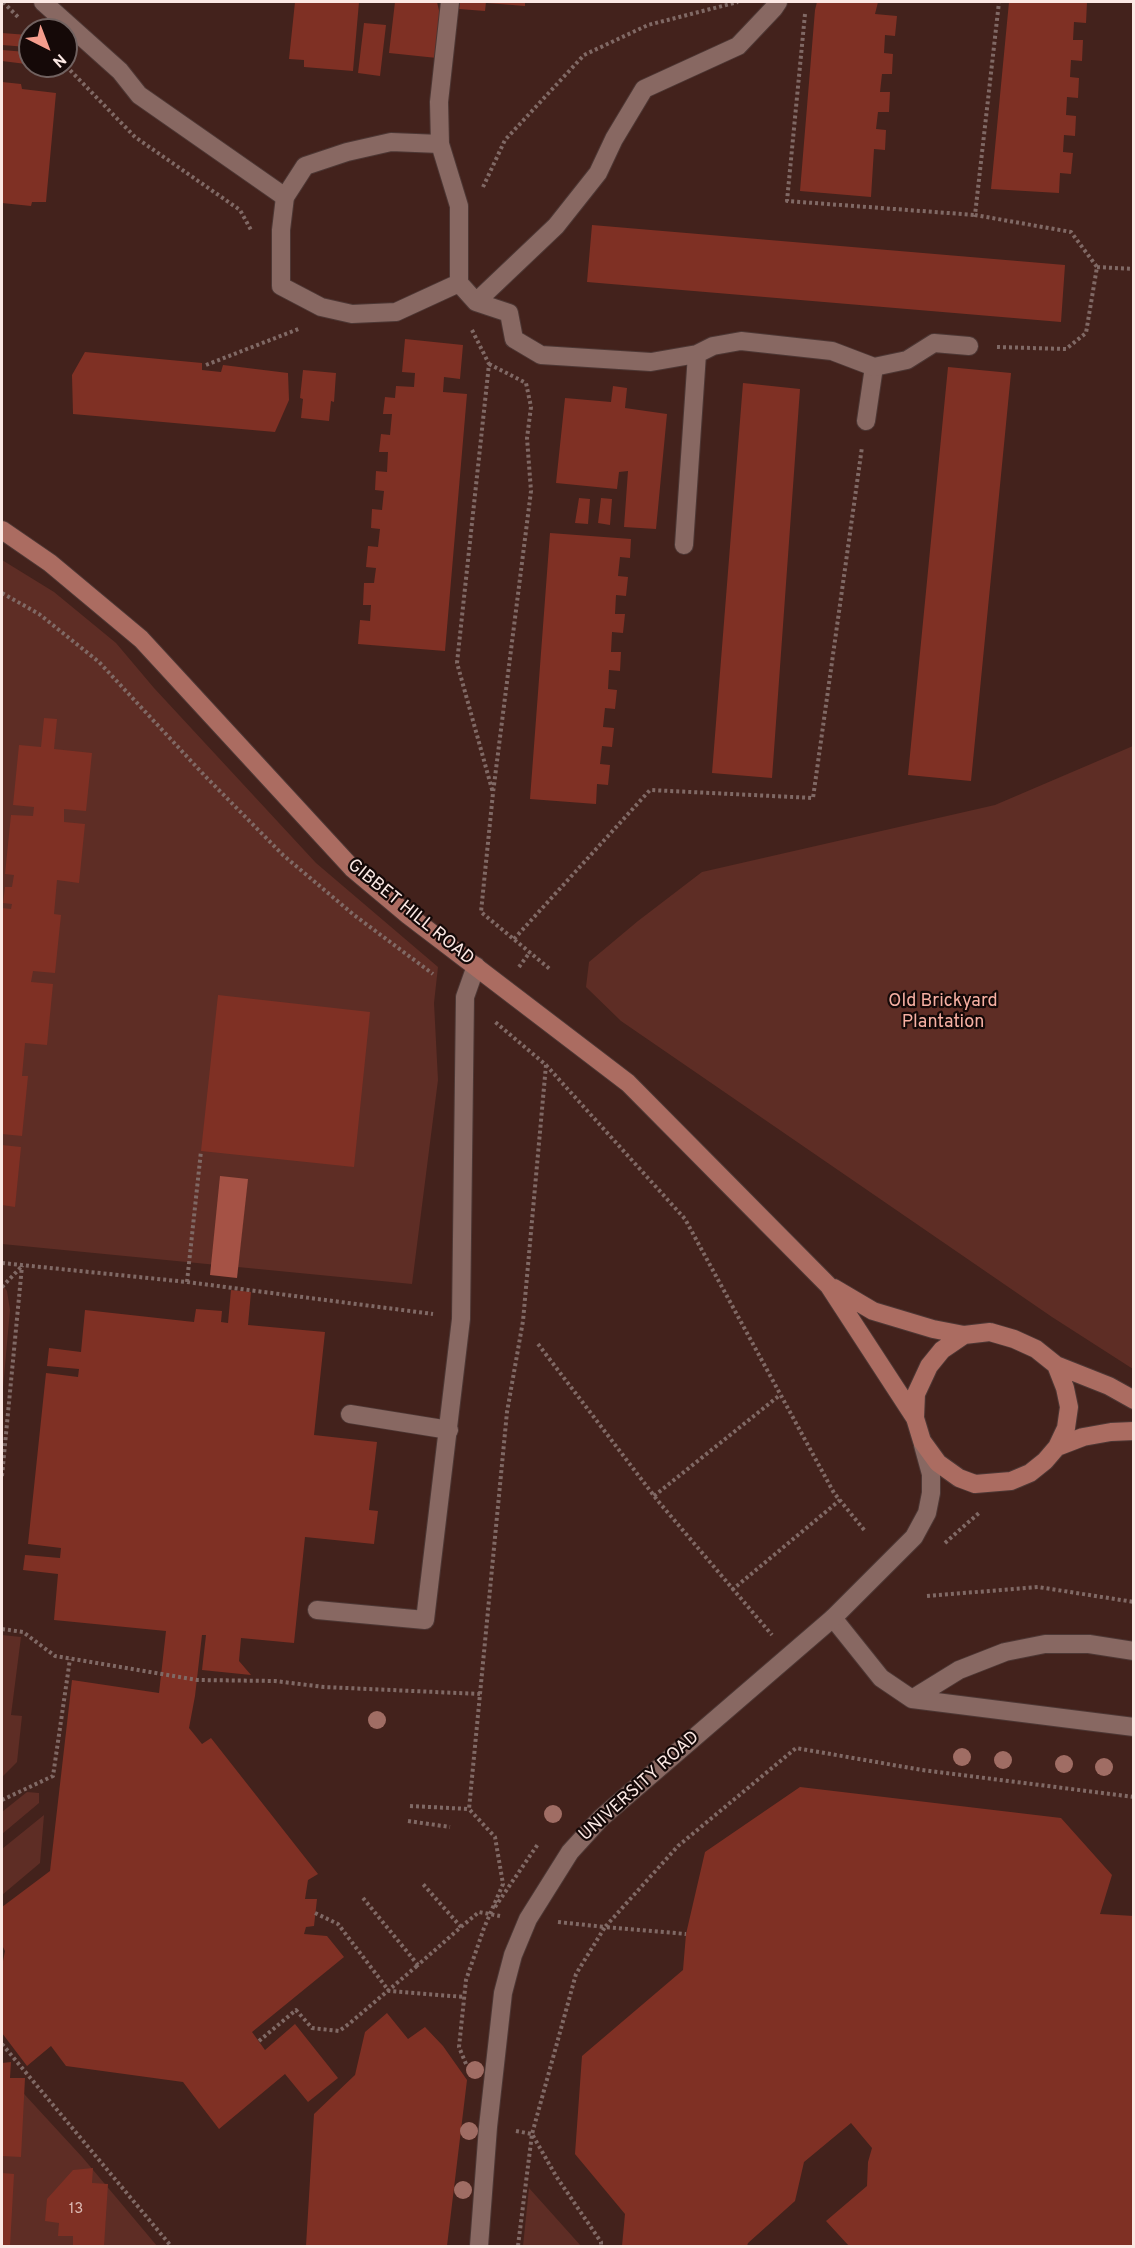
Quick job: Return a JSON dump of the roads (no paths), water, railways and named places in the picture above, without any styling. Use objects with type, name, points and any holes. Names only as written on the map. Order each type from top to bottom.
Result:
[{"type":"street","points":[[43,2],[120,71],[139,95],[285,197]]},
{"type":"street","points":[[450,2],[439,102],[440,144],[459,206],[459,283],[476,302],[509,313],[514,339],[542,355],[651,362],[697,354],[713,346],[741,341],[831,351],[874,368],[907,360],[934,344],[969,346]]},
{"type":"street","points":[[476,302],[556,226],[598,173],[614,139],[644,89],[738,46],[778,2]]},
{"type":"street","points":[[440,144],[391,142],[347,152],[306,166],[285,197],[281,230],[281,286],[321,308],[352,314],[396,312],[459,283]]},
{"type":"street","points":[[684,545],[697,354]]},
{"type":"street","points":[[866,421],[874,368]]},
{"type":"street","name":"GIBBET HILL ROAD","points":[[2,530],[50,563],[141,639],[352,868],[408,915],[628,1083],[830,1286],[915,1418]]},
{"type":"street","points":[[316,1610],[425,1620],[461,1319],[465,997],[476,966]]},
{"type":"street","name":"GIBBET HILL ROAD","points":[[830,1286],[873,1311],[933,1329],[964,1335]]},
{"type":"street","points":[[1056,1365],[1069,1407],[1066,1428],[1057,1447],[1030,1473],[1011,1480],[975,1484],[959,1478],[938,1463],[922,1442],[915,1418],[916,1394],[929,1366],[942,1350],[964,1335],[990,1332],[1014,1339],[1036,1349],[1056,1365],[1109,1386],[1134,1400]]},
{"type":"street","points":[[350,1414],[449,1430]]},
{"type":"street","points":[[1057,1447],[1083,1437],[1134,1431]]},
{"type":"street","name":"UNIVERSITY ROAD","points":[[479,2247],[488,2127],[503,1993],[513,1955],[528,1919],[570,1852],[601,1818],[788,1654],[833,1618],[914,1537],[927,1513],[931,1493],[931,1474],[922,1442]]},
{"type":"street","points":[[833,1618],[881,1678],[912,1699],[1134,1727]]},
{"type":"street","points":[[912,1699],[959,1670],[1005,1652],[1045,1644],[1078,1644],[1134,1651]]},
{"type":"park label","name":"Old Brickyard Plantation","points":[[943,1012]]}]
